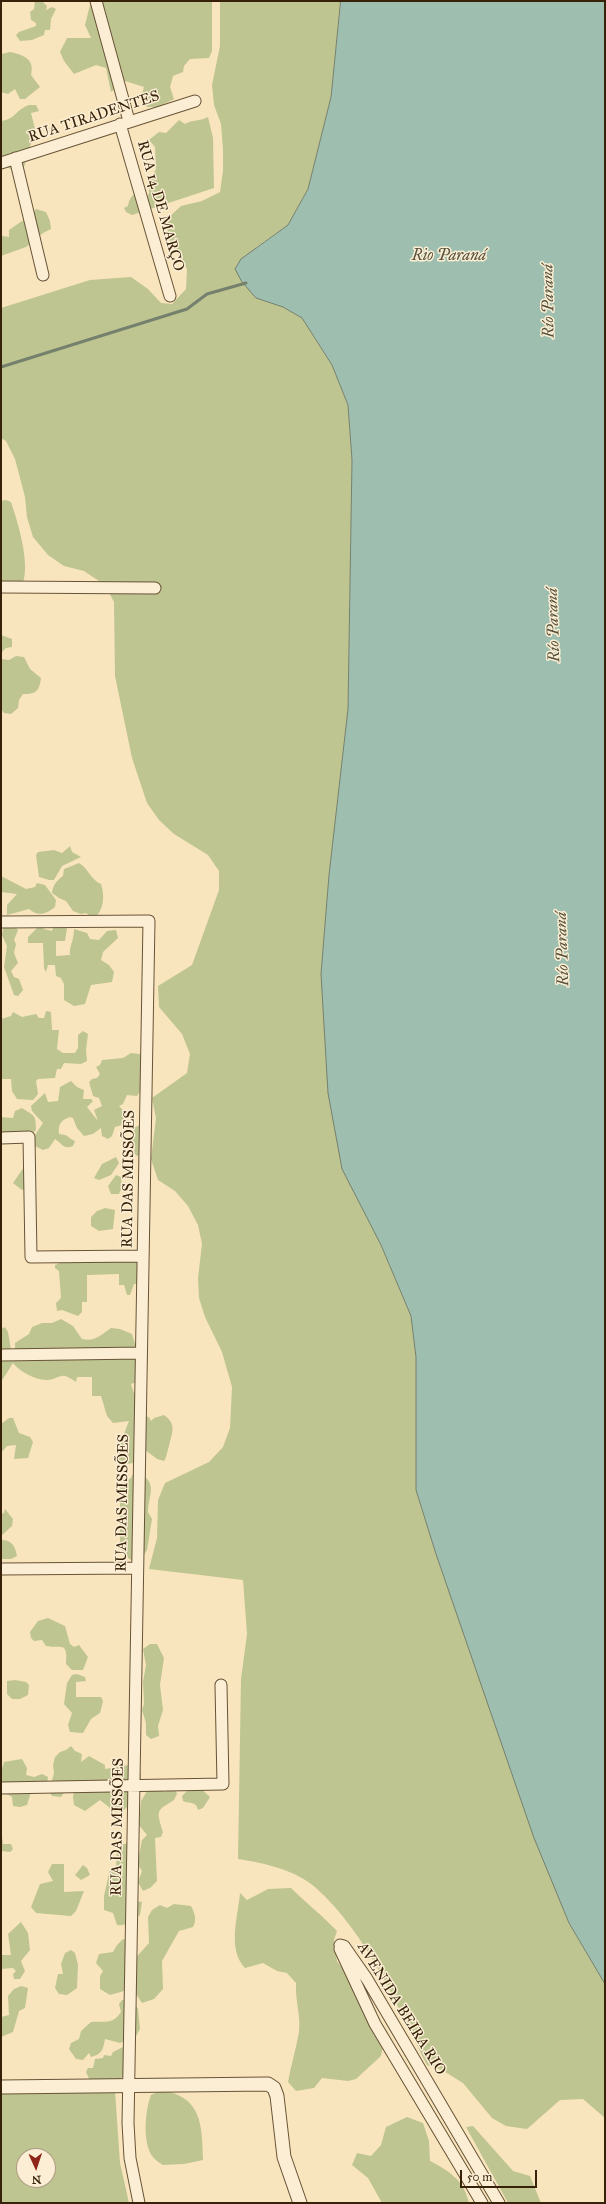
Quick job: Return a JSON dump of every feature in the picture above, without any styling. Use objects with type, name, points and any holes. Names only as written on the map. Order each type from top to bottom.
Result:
[{"type":"street","name":"RUA 14 DE MARÇO","points":[[96,1],[125,123],[170,296]]},
{"type":"street","name":"RUA TIRADENTES","points":[[1,162],[196,101]]},
{"type":"street","points":[[15,158],[43,275]]},
{"type":"street","points":[[1,587],[155,588]]},
{"type":"street","name":"RUA DAS MISSÕES","points":[[1,922],[149,921],[128,2123],[130,2158],[139,2203]]},
{"type":"street","points":[[1,1138],[29,1137],[31,1257],[143,1256]]},
{"type":"street","points":[[1,1355],[141,1353]]},
{"type":"street","points":[[1,1569],[137,1568]]},
{"type":"street","points":[[1,1788],[134,1784],[224,1784],[221,1685]]},
{"type":"street","name":"AVENIDA BEIRA RIO","points":[[482,2203],[375,2024],[355,1984],[340,1944],[344,1946],[367,1979],[499,2203]]},
{"type":"street","points":[[1,2087],[268,2084],[274,2088],[277,2096],[283,2152],[287,2170],[300,2203]]},
{"type":"green space","points":[[35,1],[42,1],[47,6],[46,10],[52,7],[56,9],[51,19],[50,30],[45,30],[44,35],[32,40],[20,41],[16,35],[19,32],[36,26],[36,23],[31,20],[30,12],[34,9]]},
{"type":"green space","points":[[91,1],[212,1],[212,51],[209,58],[190,59],[184,66],[183,72],[173,76],[170,87],[174,99],[158,107],[147,107],[141,98],[144,87],[125,81],[111,92],[106,68],[96,65],[74,74],[64,61],[60,52],[67,38],[91,38],[85,25]]},
{"type":"green space","points":[[220,1],[341,1],[331,97],[308,189],[288,225],[254,249],[256,298],[283,307],[302,318],[332,365],[348,405],[352,460],[348,709],[329,875],[321,974],[381,1245],[411,1316],[416,1357],[416,1490],[436,1554],[498,1731],[569,1923],[605,1984],[605,2118],[583,2099],[560,2100],[527,2129],[506,2126],[492,2118],[463,2083],[442,2070],[427,2065],[392,1995],[366,1949],[351,1927],[316,1888],[299,1876],[279,1868],[238,1859],[241,1679],[247,1634],[243,1580],[149,1569],[157,1538],[158,1500],[165,1483],[209,1462],[223,1447],[230,1428],[232,1387],[222,1352],[205,1317],[199,1298],[198,1278],[202,1244],[198,1225],[188,1206],[175,1191],[158,1180],[151,1159],[156,1118],[152,1098],[187,1073],[190,1054],[182,1034],[159,1007],[158,986],[192,965],[219,890],[219,871],[208,855],[174,834],[159,820],[147,803],[132,758],[115,676],[114,602],[105,585],[84,571],[64,566],[48,555],[33,537],[27,517],[25,497],[15,459],[6,441],[1,438],[1,308],[90,280],[131,277],[148,289],[161,303],[172,304],[186,289],[187,269],[169,239],[166,220],[181,206],[202,201],[220,192],[223,171],[223,150],[221,124],[214,105],[212,85],[220,46]]},
{"type":"green space","points":[[10,52],[24,56],[30,61],[32,70],[31,75],[40,87],[25,99],[20,99],[15,89],[8,94],[1,92],[1,54]]},
{"type":"green space","points":[[29,105],[36,105],[39,111],[31,113],[36,133],[24,167],[12,170],[1,163],[1,121],[10,118],[21,109]]},
{"type":"green space","points":[[208,117],[213,138],[214,188],[132,215],[126,212],[124,208],[128,206],[131,198],[137,192],[146,199],[149,193],[149,181],[156,169],[155,147],[149,140],[159,132],[166,133],[179,120],[185,124]]},
{"type":"green space","points":[[36,209],[46,212],[50,221],[51,229],[43,233],[26,247],[1,256],[1,233],[2,236],[9,237],[9,230],[22,221],[28,220]]},
{"type":"green space","points":[[6,500],[11,502],[20,531],[24,554],[25,574],[23,583],[1,585],[1,501]]},
{"type":"green space","points":[[1,635],[12,639],[12,647],[6,648],[1,653]]},
{"type":"green space","points":[[16,656],[24,657],[30,669],[41,678],[40,683],[38,689],[34,693],[23,694],[19,700],[18,708],[11,714],[4,713],[1,709],[1,659],[9,660]]},
{"type":"green space","points":[[70,846],[72,852],[81,857],[62,866],[54,880],[39,877],[36,855],[38,852],[54,850],[62,853]]},
{"type":"green space","points":[[79,863],[95,880],[101,884],[103,903],[100,911],[94,919],[86,913],[81,914],[73,911],[66,901],[52,893],[55,883],[63,876],[64,869]]},
{"type":"green space","points":[[1,876],[26,889],[35,887],[37,883],[45,885],[56,900],[55,907],[42,914],[36,913],[29,909],[7,915],[7,905],[17,894],[1,892]]},
{"type":"green space","points":[[7,924],[14,926],[18,930],[14,940],[16,944],[14,953],[18,963],[11,971],[14,977],[19,979],[23,990],[18,996],[14,995],[4,967],[7,946],[2,935],[3,929]]},
{"type":"green space","points":[[40,925],[44,929],[52,931],[54,925],[67,928],[65,941],[56,941],[56,956],[70,955],[74,929],[87,933],[90,939],[99,940],[107,931],[116,930],[118,938],[103,952],[101,960],[109,965],[114,972],[112,982],[91,985],[85,1004],[74,1006],[64,1000],[64,984],[61,978],[56,976],[55,965],[48,965],[46,972],[44,968],[43,943],[28,943],[28,937]]},
{"type":"green space","points":[[46,1011],[51,1012],[52,1030],[59,1030],[57,1049],[63,1053],[75,1053],[78,1048],[78,1035],[83,1031],[88,1034],[86,1050],[87,1061],[81,1064],[64,1063],[61,1069],[57,1069],[55,1078],[38,1079],[36,1081],[38,1094],[33,1100],[17,1099],[12,1091],[11,1079],[1,1079],[1,1019],[11,1016],[13,1012],[22,1017],[36,1014],[39,1018],[44,1018]]},
{"type":"green space","points":[[131,1053],[140,1054],[141,1057],[141,1090],[137,1096],[127,1095],[123,1104],[119,1106],[128,1115],[122,1125],[115,1127],[112,1136],[108,1139],[102,1136],[101,1128],[93,1134],[84,1136],[77,1128],[73,1118],[70,1117],[61,1123],[59,1134],[67,1136],[75,1141],[73,1146],[65,1147],[55,1139],[49,1148],[43,1150],[33,1145],[35,1135],[43,1123],[32,1111],[31,1106],[45,1093],[48,1102],[58,1101],[60,1087],[71,1081],[77,1087],[84,1090],[83,1099],[91,1099],[93,1101],[87,1107],[98,1121],[94,1110],[102,1106],[99,1098],[93,1096],[89,1082],[92,1079],[97,1078],[100,1074],[96,1067],[100,1065],[102,1060],[123,1058]]},
{"type":"green space","points":[[22,1108],[34,1116],[36,1121],[36,1130],[32,1134],[1,1134],[1,1117],[13,1118],[15,1111]]},
{"type":"green space","points":[[143,1124],[142,1154],[137,1156],[134,1153],[135,1146],[128,1145],[128,1141],[133,1137],[133,1128]]},
{"type":"green space","points":[[116,1157],[119,1163],[111,1175],[99,1180],[94,1178],[102,1164]]},
{"type":"green space","points":[[24,1167],[27,1187],[22,1190],[13,1183]]},
{"type":"green space","points":[[116,1175],[121,1177],[122,1187],[119,1194],[111,1194],[108,1186]]},
{"type":"green space","points":[[105,1208],[115,1210],[113,1229],[99,1231],[91,1226],[91,1217],[97,1211]]},
{"type":"green space","points":[[140,1250],[140,1284],[134,1284],[130,1295],[127,1295],[124,1285],[119,1285],[119,1274],[87,1275],[87,1302],[82,1302],[82,1312],[78,1316],[62,1310],[57,1311],[56,1303],[61,1298],[59,1271],[55,1268],[55,1265],[62,1262],[119,1258]]},
{"type":"green space","points":[[61,1319],[73,1326],[82,1339],[87,1340],[94,1339],[111,1328],[120,1329],[132,1334],[135,1344],[147,1352],[148,1357],[140,1381],[131,1384],[138,1404],[140,1416],[149,1417],[151,1421],[154,1418],[164,1415],[171,1422],[172,1433],[164,1461],[157,1459],[144,1449],[135,1463],[124,1464],[117,1461],[117,1452],[129,1421],[113,1423],[107,1416],[101,1396],[92,1396],[92,1377],[77,1377],[76,1382],[63,1376],[42,1380],[26,1374],[13,1363],[1,1382],[1,1329],[5,1327],[8,1332],[13,1362],[15,1343],[29,1334],[32,1327],[42,1323],[52,1323]]},
{"type":"green space","points":[[9,1418],[13,1418],[19,1433],[30,1437],[33,1442],[28,1458],[14,1459],[16,1445],[7,1446],[1,1453],[1,1424]]},
{"type":"green space","points":[[135,1470],[150,1483],[151,1493],[148,1512],[152,1519],[147,1550],[143,1556],[133,1561],[128,1558],[120,1548],[120,1485],[131,1478]]},
{"type":"green space","points":[[5,1509],[13,1519],[12,1526],[1,1536],[1,1514],[4,1513]]},
{"type":"green space","points":[[1,1540],[8,1541],[12,1544],[17,1556],[11,1559],[1,1559]]},
{"type":"green space","points":[[48,1618],[65,1626],[70,1644],[74,1647],[79,1645],[88,1657],[83,1670],[72,1670],[66,1664],[66,1651],[62,1647],[46,1646],[42,1640],[34,1641],[31,1638],[30,1632],[38,1621]]},
{"type":"green space","points":[[150,1644],[157,1644],[164,1658],[160,1685],[163,1710],[158,1726],[159,1736],[151,1739],[146,1735],[146,1723],[142,1710],[144,1704],[143,1682],[146,1665],[143,1649]]},
{"type":"green space","points":[[77,1674],[85,1677],[86,1681],[76,1682],[76,1697],[101,1697],[103,1701],[100,1713],[91,1719],[83,1733],[70,1732],[68,1725],[72,1713],[64,1704],[67,1683],[72,1675]]},
{"type":"green space","points":[[15,1680],[26,1682],[29,1685],[28,1695],[20,1699],[12,1699],[7,1694],[7,1681]]},
{"type":"green space","points":[[71,1746],[75,1751],[82,1754],[81,1762],[89,1756],[105,1765],[105,1769],[129,1765],[131,1769],[141,1774],[140,1794],[123,1811],[115,1812],[100,1800],[85,1811],[74,1805],[74,1792],[65,1791],[61,1797],[52,1796],[49,1791],[54,1773],[53,1765],[55,1757],[60,1752]]},
{"type":"green space","points":[[22,1759],[27,1768],[26,1775],[34,1777],[42,1774],[48,1777],[47,1784],[31,1792],[27,1805],[20,1807],[13,1806],[12,1797],[1,1791],[1,1772],[4,1762]]},
{"type":"green space","points":[[163,1785],[164,1792],[175,1789],[177,1794],[174,1800],[159,1812],[159,1819],[163,1832],[161,1837],[155,1838],[157,1881],[150,1888],[143,1891],[138,1882],[142,1871],[138,1865],[135,1874],[134,1901],[142,1902],[140,1915],[127,1924],[117,1925],[113,1913],[104,1910],[104,1896],[110,1869],[116,1869],[117,1849],[123,1844],[133,1843],[139,1856],[142,1840],[147,1835],[139,1825],[141,1801],[149,1788]]},
{"type":"green space","points":[[191,1787],[199,1787],[210,1797],[203,1808],[198,1810],[196,1805],[183,1801],[182,1796]]},
{"type":"green space","points":[[1,1830],[3,1844],[11,1844],[13,1849],[10,1852],[1,1851]]},
{"type":"green space","points":[[52,1864],[64,1864],[64,1892],[84,1891],[76,1911],[71,1916],[36,1913],[31,1907],[40,1884],[53,1881],[48,1872]]},
{"type":"green space","points":[[83,1865],[87,1868],[90,1875],[81,1880],[75,1875]]},
{"type":"green space","points":[[291,1888],[337,1931],[334,1940],[337,1961],[349,1977],[383,2047],[381,2056],[356,2079],[348,2081],[322,2078],[314,2088],[296,2091],[288,2082],[299,2032],[296,1983],[287,1973],[277,1971],[263,1963],[245,1968],[236,1952],[235,1942],[240,1893],[247,1900],[268,1889]]},
{"type":"green space","points":[[174,1904],[191,1906],[195,1922],[193,1927],[179,1931],[162,1961],[163,1989],[154,1999],[142,2003],[132,1988],[126,1973],[124,1991],[110,1995],[100,1989],[100,1976],[103,1971],[96,1963],[99,1954],[113,1952],[123,1939],[128,1940],[132,1962],[149,1943],[148,1917],[152,1910],[160,1905],[167,1908]]},
{"type":"green space","points":[[21,1922],[28,1933],[30,1950],[21,1961],[25,1971],[20,1979],[14,1979],[13,1974],[16,1971],[13,1968],[1,1969],[1,1955],[11,1955],[8,1934]]},
{"type":"green space","points":[[71,1950],[75,1953],[78,1965],[77,1988],[67,1995],[59,1994],[55,1988],[58,1974],[63,1974],[61,1964],[65,1953]]},
{"type":"green space","points":[[21,1986],[28,1988],[25,2008],[19,2011],[13,2032],[1,2037],[1,2017],[9,2015],[8,1996],[14,1989]]},
{"type":"green space","points":[[131,1999],[138,2009],[140,2029],[136,2036],[120,2043],[105,2039],[103,2049],[100,2053],[91,2057],[89,2053],[83,2060],[76,2059],[69,2049],[71,2043],[79,2039],[81,2031],[91,2022],[112,2021],[121,2012],[119,2004],[122,2000]]},
{"type":"green space","points":[[125,2046],[126,2067],[123,2077],[112,2081],[91,2083],[86,2072],[88,2068],[93,2068],[95,2059],[103,2058],[104,2055],[111,2056],[113,2052]]},
{"type":"green space","points":[[161,2090],[185,2099],[197,2114],[202,2135],[203,2160],[184,2164],[163,2165],[153,2157],[147,2144],[147,2109],[151,2095]]},
{"type":"green space","points":[[115,2091],[120,2163],[129,2203],[1,2203],[1,2093]]},
{"type":"green space","points":[[407,2117],[423,2123],[429,2141],[430,2161],[455,2177],[467,2195],[469,2203],[382,2203],[368,2178],[352,2165],[357,2153],[371,2156],[381,2145],[386,2127]]},
{"type":"green space","points":[[473,2126],[513,2171],[530,2176],[541,2203],[508,2203],[466,2127]]},
{"type":"water","name":"Rio Paraná","points":[[341,1],[605,1],[605,1984],[569,1923],[534,1838],[436,1554],[416,1490],[416,1357],[411,1316],[381,1245],[342,1169],[328,1093],[321,974],[329,875],[348,709],[352,460],[348,405],[332,365],[302,318],[283,307],[256,298],[242,282],[235,269],[241,259],[288,225],[308,189],[331,97]]},
{"type":"waterway","points":[[1,367],[187,309],[207,294],[246,283]]},
{"type":"water label","name":"Río Paraná","points":[[549,301]]},
{"type":"water label","name":"Río Paraná","points":[[554,625]]},
{"type":"water label","name":"Río Paraná","points":[[563,949]]}]
